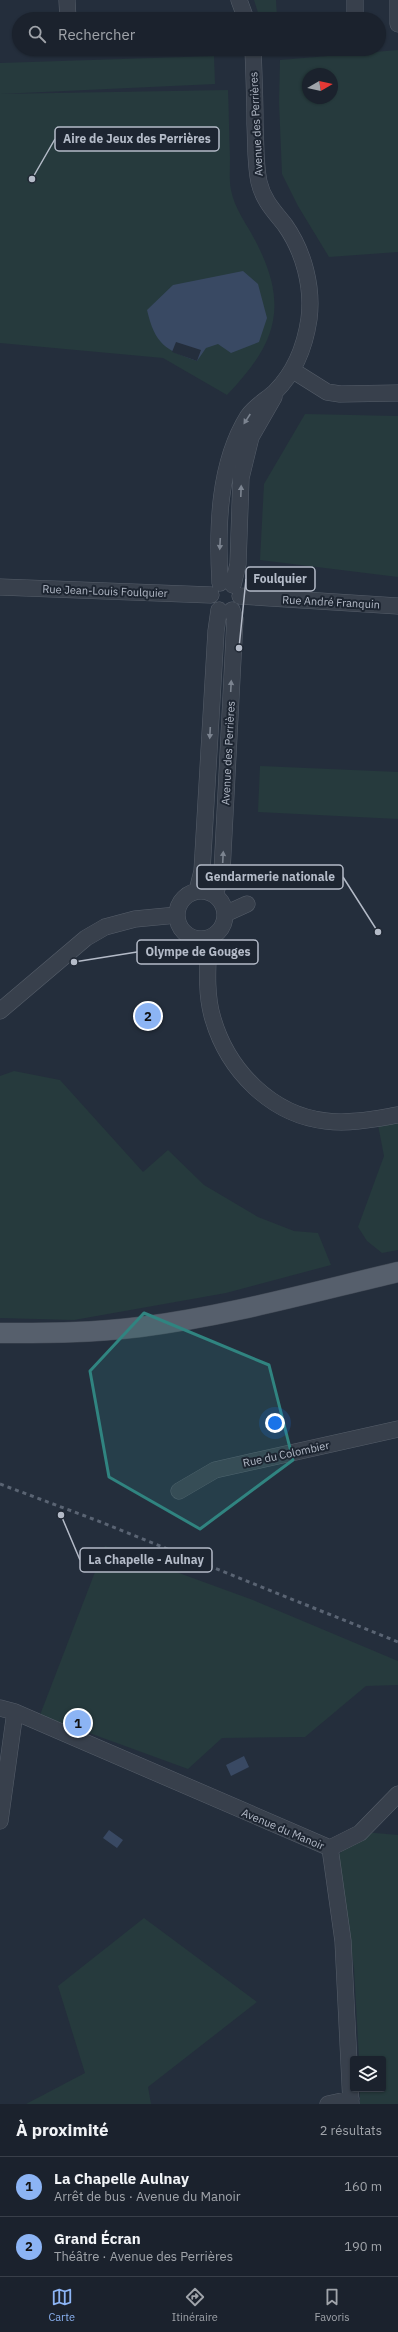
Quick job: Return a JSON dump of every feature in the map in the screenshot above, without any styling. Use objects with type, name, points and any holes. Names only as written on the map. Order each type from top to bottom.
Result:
[{"type":"main road","points":[[0,1333],[72,1333],[124,1329],[212,1315],[398,1272]]},
{"type":"main road","points":[[0,1344],[111,1341],[145,1336],[212,1315]]},
{"type":"street","points":[[67,0],[68,12]]},
{"type":"street","points":[[239,0],[243,12]]},
{"type":"street","points":[[355,0],[356,12]]},
{"type":"street","points":[[398,0],[398,24]]},
{"type":"street","name":"Avenue des Perrières","points":[[215,895],[222,872],[235,619],[226,596],[221,514],[226,468],[238,436],[250,414],[274,392],[292,370],[300,353],[309,320],[309,284],[305,268],[292,236],[269,206],[259,181],[256,150],[253,56]]},
{"type":"street","points":[[292,370],[327,392],[340,394],[398,393]]},
{"type":"street","name":"Rue Jean-Louis Foulquier","points":[[0,587],[226,596]]},
{"type":"street","name":"Avenue des Perrières","points":[[197,891],[202,871],[216,631],[226,596]]},
{"type":"street","name":"Rue André Franquin","points":[[226,596],[398,606]]},
{"type":"street","points":[[197,891],[206,891],[215,895],[222,903],[225,914],[224,924],[218,932],[209,938],[198,939],[188,935],[180,926],[177,916],[180,904],[187,896],[197,891]]},
{"type":"street","points":[[225,914],[247,904]]},
{"type":"street","points":[[0,1011],[86,938],[105,927],[135,919],[177,916]]},
{"type":"street","points":[[209,938],[208,992],[212,1018],[222,1043],[235,1067],[250,1084],[274,1102],[298,1113],[325,1121],[358,1122],[398,1115]]},
{"type":"street","name":"Rue du Colombier","points":[[179,1491],[215,1470],[398,1429]]},
{"type":"street","points":[[0,1821],[7,1710]]},
{"type":"street","name":"Avenue du Manoir","points":[[7,1710],[330,1848],[343,1941],[351,2101]]},
{"type":"street","points":[[330,1848],[360,1832],[398,1794]]},
{"type":"street","points":[[328,2104],[351,2101]]},
{"type":"highlighted area","points":[[144,1313],[269,1365],[293,1460],[200,1529],[109,1477],[90,1371]]},
{"type":"green space","points":[[254,0],[276,0],[277,12],[258,12]]},
{"type":"green space","points":[[398,50],[398,252],[329,257],[298,206],[282,174],[279,102],[280,60],[327,56],[386,56],[386,51]]},
{"type":"green space","points":[[214,56],[215,84],[0,94],[0,63]]},
{"type":"green space","points":[[228,90],[231,190],[235,205],[257,244],[267,267],[273,288],[274,307],[272,326],[266,343],[256,360],[227,395],[163,358],[0,343],[0,94]]},
{"type":"green space","points":[[305,414],[398,416],[398,577],[260,560],[264,484]]},
{"type":"green space","points":[[260,766],[398,772],[398,819],[258,812]]},
{"type":"green space","points":[[14,1071],[60,1080],[143,1172],[168,1150],[204,1185],[258,1217],[294,1231],[318,1233],[331,1265],[226,1293],[74,1320],[0,1318],[0,1076]]},
{"type":"green space","points":[[398,1121],[398,1250],[382,1253],[367,1241],[358,1227],[384,1156],[378,1125]]},
{"type":"green space","points":[[105,1546],[253,1600],[398,1661],[398,1685],[366,1686],[305,1737],[222,1738],[188,1769],[40,1715]]},
{"type":"green space","points":[[364,1832],[398,1835],[398,2104],[360,2104],[360,2092],[386,2092],[386,2056],[359,2056],[354,1968],[338,1855]]},
{"type":"green space","points":[[144,1918],[257,2002],[148,2087],[151,2104],[26,2104],[85,2073],[58,1986]]},
{"type":"water","points":[[243,271],[258,284],[267,318],[259,342],[231,353],[218,344],[206,348],[197,361],[169,349],[163,344],[154,331],[147,310],[173,285]]},
{"type":"water","points":[[244,1756],[249,1767],[231,1776],[226,1765]]},
{"type":"water","points":[[109,1830],[123,1840],[117,1848],[103,1838]]},
{"type":"pier","points":[[176,342],[201,350],[197,361],[172,352]]},
{"type":"railway","points":[[0,1484],[93,1519],[398,1642]]},
{"type":"place","name":"Aire de Jeux des Perrières","points":[[32,179]]},
{"type":"place","name":"Foulquier","points":[[239,648]]},
{"type":"place","name":"Gendarmerie nationale","points":[[378,932]]},
{"type":"place","name":"Olympe de Gouges","points":[[74,962]]},
{"type":"place","name":"Grand Écran","points":[[148,1016]]},
{"type":"place","name":"La Chapelle - Aulnay","points":[[61,1515]]},
{"type":"place","name":"La Chapelle Aulnay","points":[[78,1723]]}]
